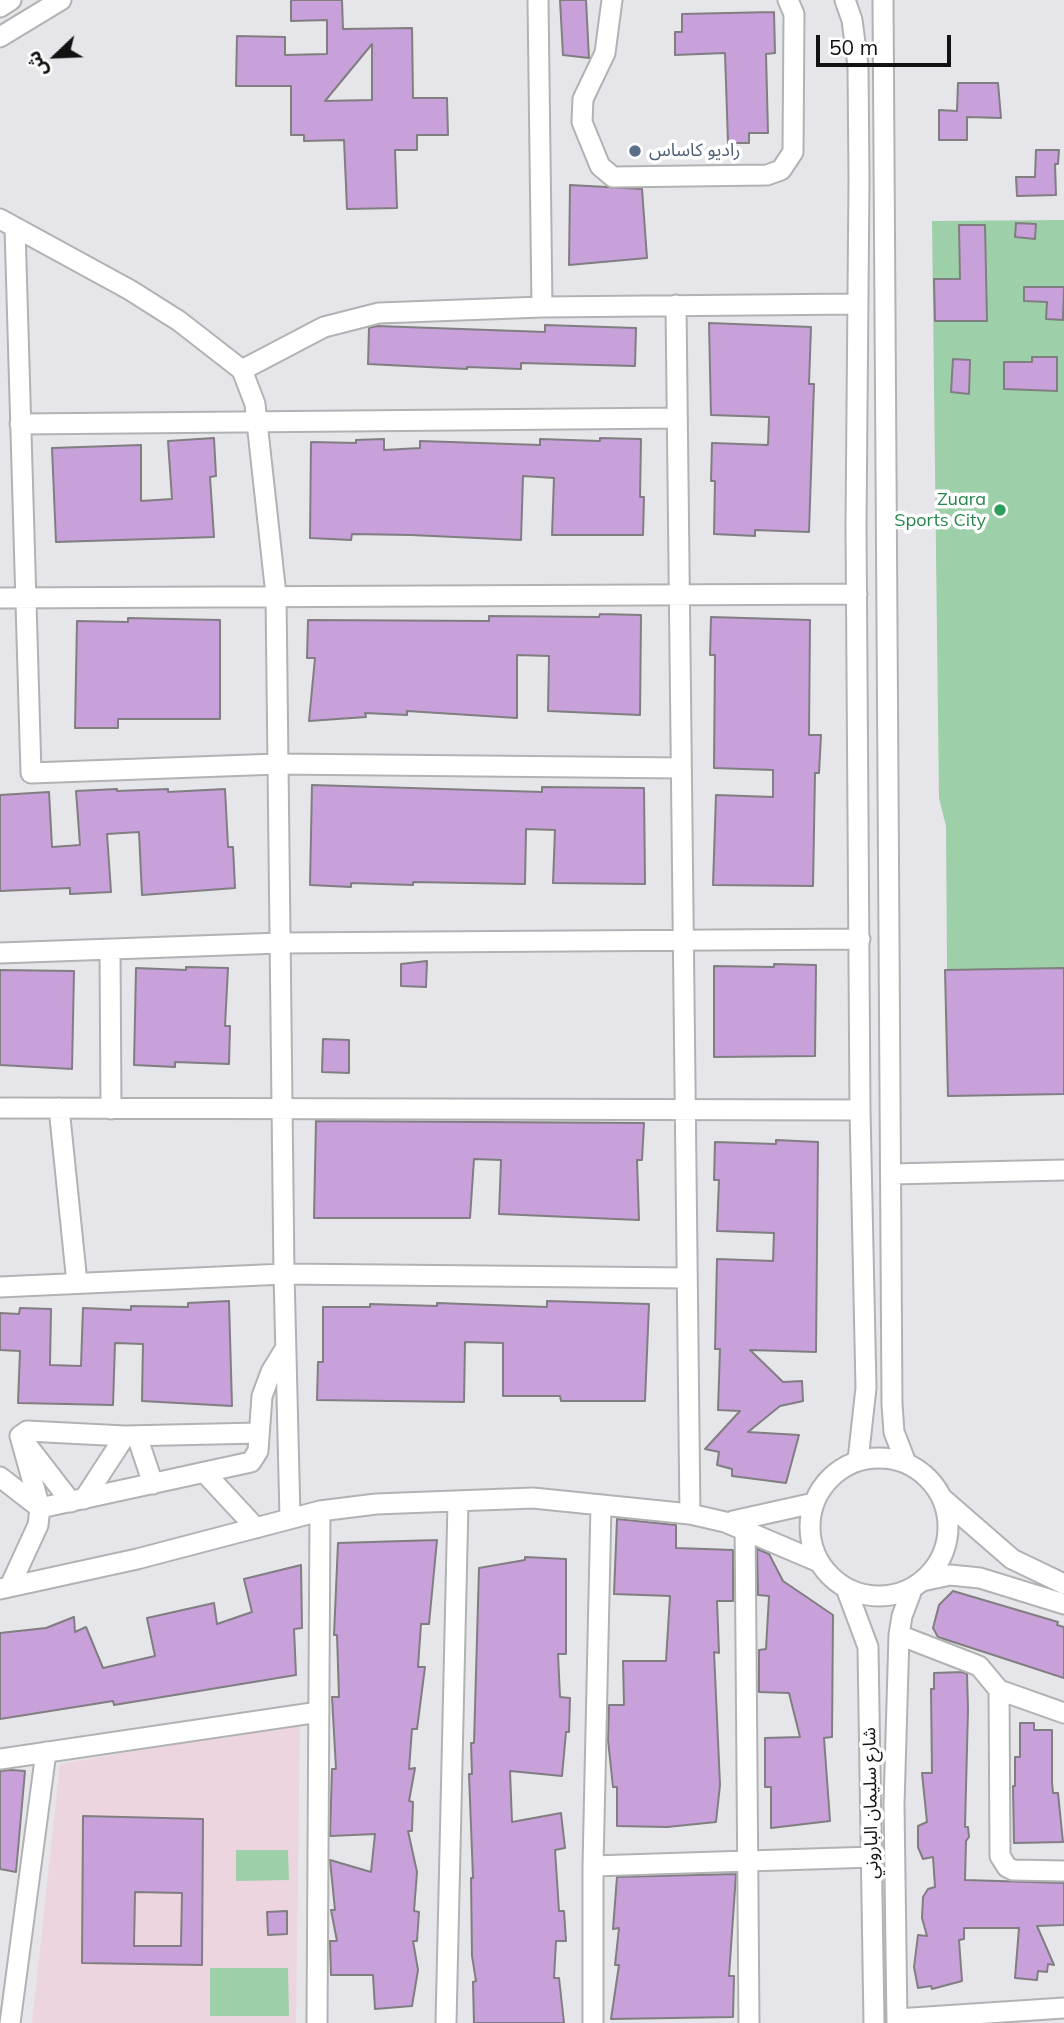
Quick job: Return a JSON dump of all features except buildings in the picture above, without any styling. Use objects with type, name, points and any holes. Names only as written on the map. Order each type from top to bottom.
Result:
[{"type":"street","points":[[0,7],[11,0]]},
{"type":"street","points":[[0,37],[61,0]]},
{"type":"street","points":[[538,0],[542,307]]},
{"type":"street","points":[[612,0],[605,53],[583,99],[582,122],[600,166],[613,177],[767,175],[781,170],[793,152],[794,14],[788,0]]},
{"type":"street","points":[[845,0],[852,20],[858,66],[856,525],[860,1110],[866,1388],[858,1461]]},
{"type":"street","points":[[883,0],[892,1405],[894,1432],[906,1463]]},
{"type":"street","points":[[7,223],[130,290],[179,321],[242,370],[258,421],[276,595],[285,1349],[290,1517]]},
{"type":"street","points":[[7,223],[20,424],[31,773],[278,764],[681,768]]},
{"type":"street","points":[[242,370],[324,327],[350,318],[379,313],[542,307],[856,304]]},
{"type":"street","points":[[676,305],[690,1514]]},
{"type":"street","points":[[20,424],[677,418]]},
{"type":"street","points":[[856,525],[885,525]]},
{"type":"street","points":[[0,598],[857,594]]},
{"type":"street","points":[[0,953],[281,943],[860,939]]},
{"type":"street","points":[[110,950],[111,1109]]},
{"type":"street","points":[[0,1108],[860,1110]]},
{"type":"street","points":[[59,1108],[76,1283]]},
{"type":"street","points":[[892,1174],[1064,1170]]},
{"type":"street","points":[[0,1287],[284,1274],[687,1278]]},
{"type":"street","points":[[0,1477],[40,1508],[251,1462],[258,1451],[262,1396],[271,1372],[285,1349]]},
{"type":"street","points":[[20,1436],[27,1431],[131,1436],[260,1433]]},
{"type":"street","points":[[20,1436],[78,1501]]},
{"type":"street","points":[[5,1588],[38,1525],[40,1508],[20,1436]]},
{"type":"street","points":[[131,1436],[153,1483]]},
{"type":"street","points":[[78,1501],[131,1436]]},
{"type":"street","points":[[819,1562],[811,1543],[810,1523],[814,1503],[826,1481],[846,1465],[883,1458],[906,1463],[927,1477],[941,1498],[1012,1559],[1064,1584]]},
{"type":"street","points":[[204,1472],[256,1528]]},
{"type":"street","points":[[5,1588],[137,1559],[320,1511],[376,1504],[458,1503],[533,1498],[690,1514],[738,1523],[819,1562],[846,1588],[879,1596],[950,1575],[980,1578],[1064,1604]]},
{"type":"street","points":[[917,1584],[937,1564],[946,1543],[947,1520],[941,1498]]},
{"type":"street","points":[[446,2023],[458,1503]]},
{"type":"street","points":[[738,1523],[814,1503]]},
{"type":"street","points":[[593,2023],[593,1866],[601,1505]]},
{"type":"street","points":[[317,2023],[320,1511]]},
{"type":"street","points":[[738,1523],[748,1859],[749,2023]]},
{"type":"street","name":"شارع سليمان الباروني","points":[[897,2021],[894,1804],[900,1635],[902,1616],[917,1584]]},
{"type":"street","name":"شارع سليمان الباروني","points":[[846,1588],[867,1647],[874,2023]]},
{"type":"street","points":[[900,1635],[979,1666],[999,1690],[1064,1713]]},
{"type":"street","points":[[999,1690],[1000,1856],[1007,1867],[1013,1870],[1064,1871]]},
{"type":"street","points":[[0,1759],[319,1712]]},
{"type":"street","points":[[10,2023],[46,1752]]},
{"type":"street","points":[[593,1866],[873,1857]]},
{"type":"street","points":[[897,2021],[1064,2008]]},
{"type":"shaded area","points":[[300,1723],[296,2023],[32,2023],[60,1764]]},
{"type":"green space","name":"Zuara Sports City","points":[[1064,220],[1064,1094],[948,1096],[946,826],[939,798],[932,221]]},
{"type":"green space","points":[[236,1850],[288,1850],[289,1880],[236,1881]]},
{"type":"green space","points":[[210,1968],[288,1968],[289,2016],[210,2016]]},
{"type":"place","name":"راديو كاساس","points":[[635,151]]},
{"type":"place","name":"Zuara Sports City","points":[[1000,510]]}]
